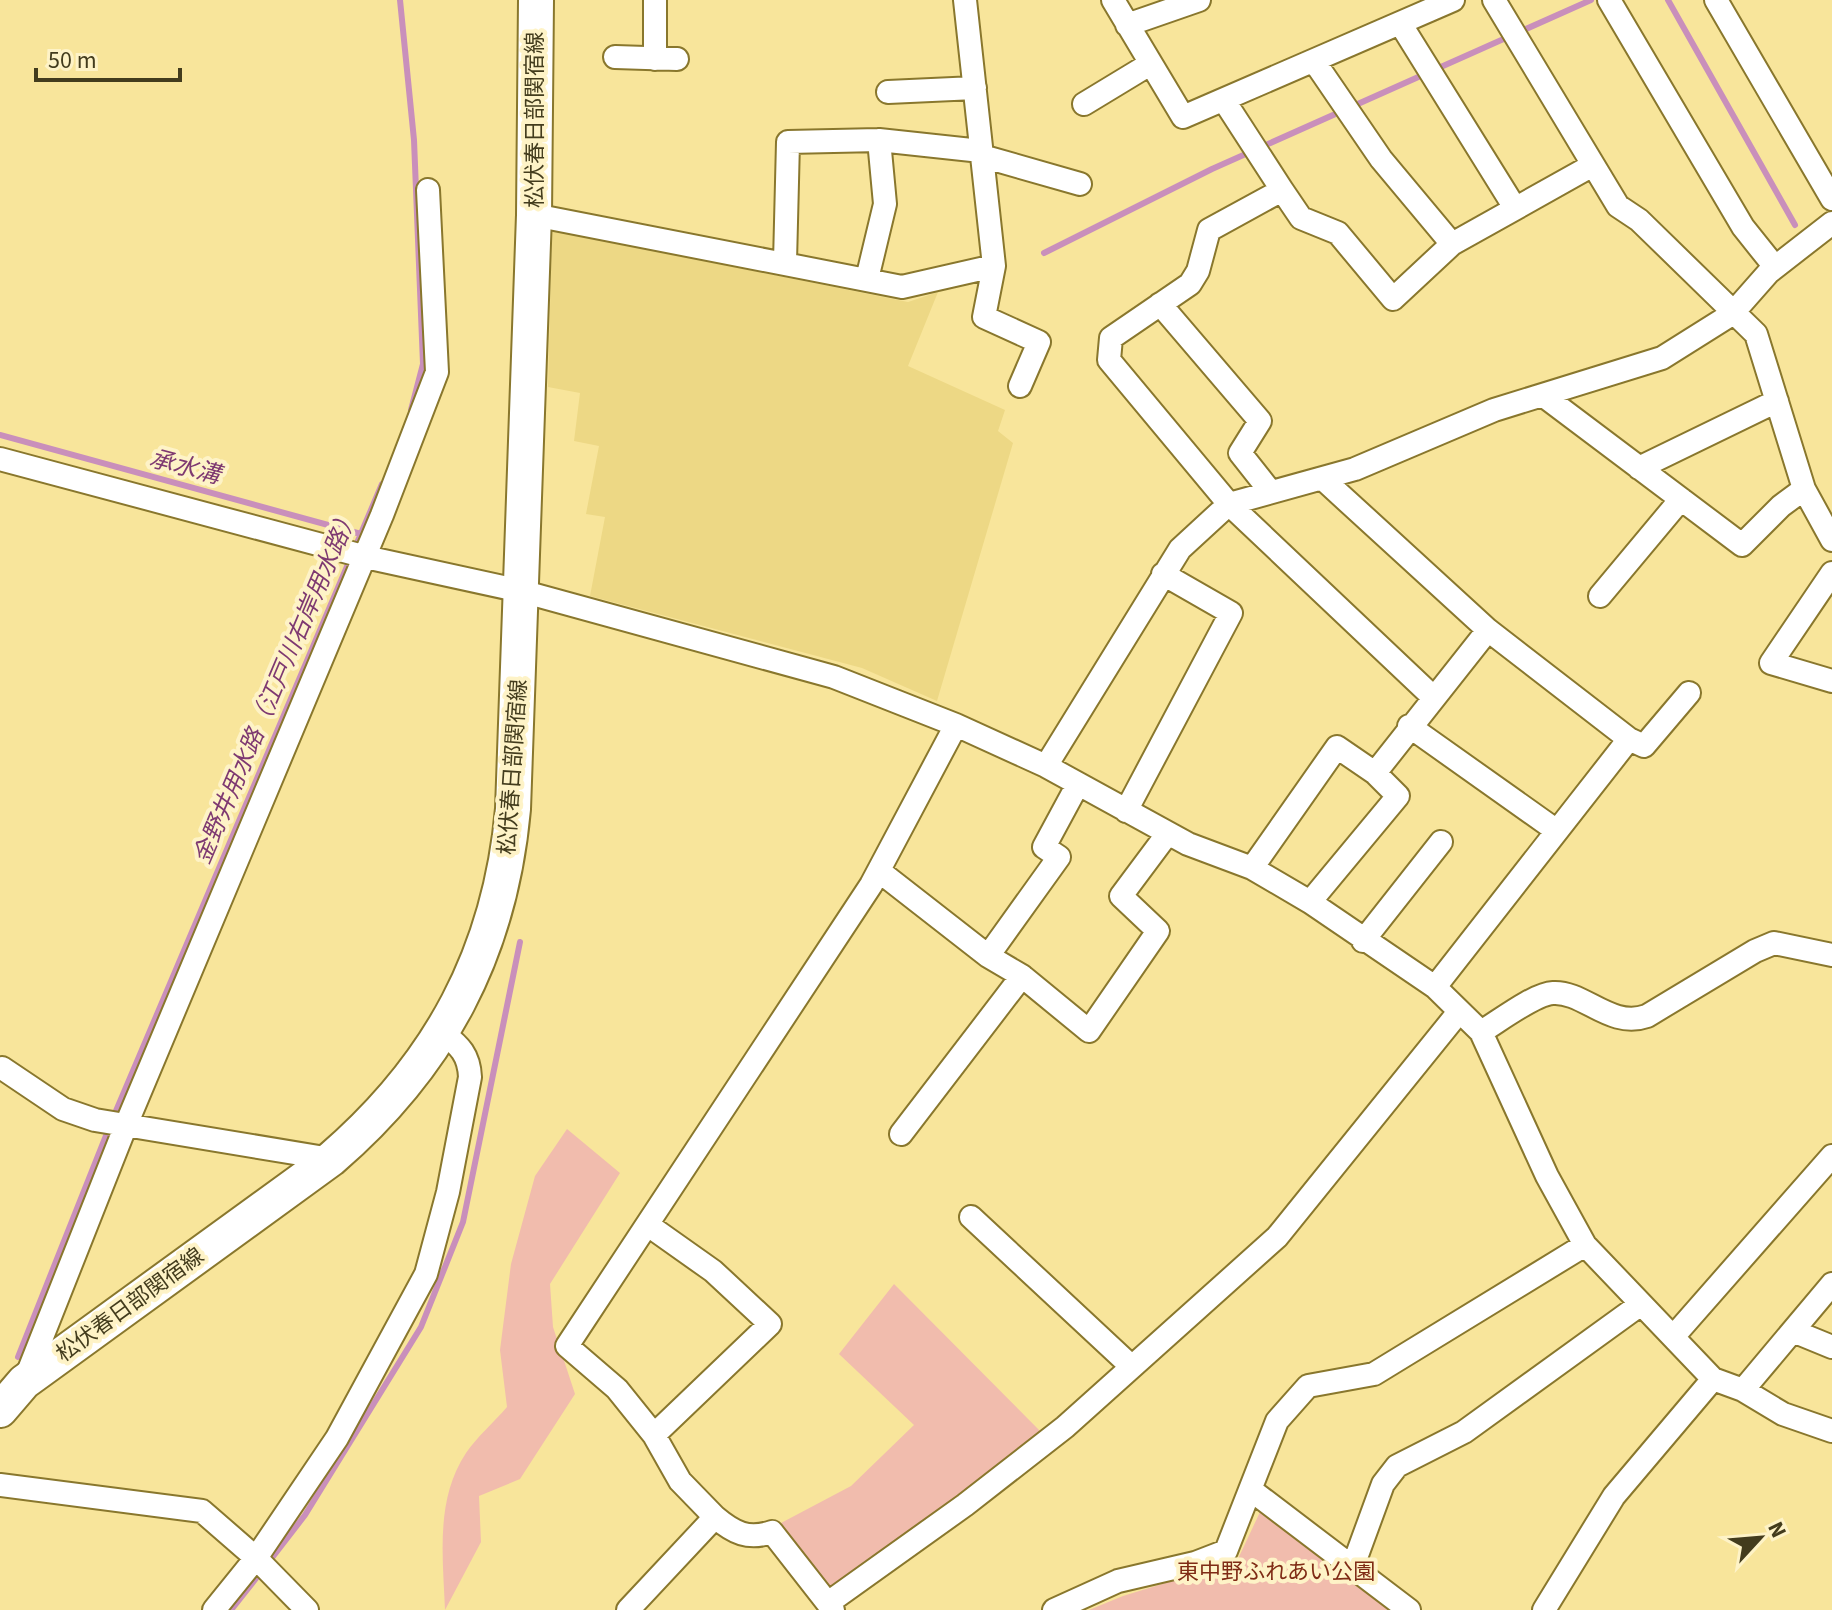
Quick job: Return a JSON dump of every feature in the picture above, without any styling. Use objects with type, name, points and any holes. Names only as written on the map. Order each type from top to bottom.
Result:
[{"type":"main road","name":"松伏春日部関宿線","points":[[0,1410],[24,1382],[331,1159],[367,1128],[443,1033],[480,958],[497,910],[509,855],[534,215],[536,0]]},
{"type":"street","points":[[615,57],[666,59],[655,0]]},
{"type":"street","points":[[965,0],[994,266],[984,317],[1039,342],[1020,386]]},
{"type":"street","points":[[1113,0],[1183,117],[1225,102],[1453,0]]},
{"type":"street","points":[[1127,25],[1199,0]]},
{"type":"street","points":[[1494,0],[1618,206],[1639,220],[1732,314],[1756,334],[1804,489],[1832,540]]},
{"type":"street","points":[[1609,0],[1743,227],[1775,267]]},
{"type":"street","points":[[1716,0],[1832,199]]},
{"type":"street","points":[[1400,23],[1515,208]]},
{"type":"street","points":[[1314,61],[1381,159],[1452,244]]},
{"type":"street","points":[[1084,104],[1150,64]]},
{"type":"street","points":[[888,92],[975,88]]},
{"type":"street","points":[[1225,102],[1301,218],[1338,233],[1393,299],[1452,244],[1593,165]]},
{"type":"street","points":[[785,262],[788,142],[879,140],[982,153],[1080,184]]},
{"type":"street","points":[[867,279],[885,204],[879,140]]},
{"type":"street","points":[[24,1382],[355,554],[437,372],[428,190]]},
{"type":"street","points":[[1282,190],[1209,230],[1198,271],[1190,284],[1111,338],[1109,360],[1229,504],[1433,697]]},
{"type":"street","points":[[534,215],[902,287],[994,266]]},
{"type":"street","points":[[1046,766],[1180,549],[1229,504],[1355,469],[1494,410],[1662,358],[1732,314],[1775,267],[1832,223]]},
{"type":"street","points":[[1160,304],[1260,421],[1240,453],[1270,491]]},
{"type":"street","points":[[1544,396],[1742,545],[1781,506],[1804,489]]},
{"type":"street","points":[[1639,468],[1777,401]]},
{"type":"street","points":[[0,459],[355,554],[521,591],[834,677],[956,725],[1046,766],[1168,833],[1252,868],[1310,902],[1363,941],[1435,987],[1458,1013],[1481,1032],[1547,1176],[1585,1245],[1713,1379],[1743,1390],[1783,1414],[1832,1431]]},
{"type":"street","points":[[1323,479],[1488,630],[1629,739],[1644,746],[1689,693]]},
{"type":"street","points":[[1600,596],[1681,499]]},
{"type":"street","points":[[1832,573],[1771,663],[1832,681]]},
{"type":"street","points":[[1126,811],[1231,613],[1163,574]]},
{"type":"street","points":[[1375,773],[1409,726],[1488,630]]},
{"type":"street","points":[[956,725],[879,871],[567,1346],[617,1389],[654,1435],[680,1481],[715,1517],[731,1532],[754,1537],[772,1532],[831,1606],[1065,1427],[1277,1237],[1458,1013]]},
{"type":"street","points":[[1409,726],[1557,831]]},
{"type":"street","points":[[1435,987],[1629,739]]},
{"type":"street","points":[[1252,868],[1337,747],[1375,773],[1398,796],[1310,902]]},
{"type":"street","points":[[988,956],[1059,857],[1044,847],[1078,784]]},
{"type":"street","points":[[879,871],[988,956],[1022,976],[1089,1031],[1158,931],[1121,896],[1168,833]]},
{"type":"street","points":[[1363,941],[1441,842]]},
{"type":"street","points":[[1481,1032],[1541,996],[1555,992],[1631,1022],[1647,1016],[1755,951],[1774,943],[1830,949]]},
{"type":"street","points":[[901,1134],[1022,976]]},
{"type":"street","points":[[214,1610],[256,1558],[337,1438],[426,1274],[448,1192],[470,1077],[470,1061],[458,1044],[443,1033]]},
{"type":"street","points":[[2,1068],[63,1109],[95,1120],[331,1159]]},
{"type":"street","points":[[1673,1337],[1832,1156]]},
{"type":"street","points":[[971,1217],[1132,1367]]},
{"type":"street","points":[[648,1225],[713,1271],[770,1324],[654,1435]]},
{"type":"street","points":[[1054,1610],[1118,1581],[1195,1563],[1226,1551],[1277,1421],[1308,1386],[1374,1374],[1585,1245]]},
{"type":"street","points":[[1743,1390],[1832,1284]]},
{"type":"street","points":[[1353,1566],[1383,1484],[1397,1466],[1464,1432],[1641,1304]]},
{"type":"street","points":[[1793,1331],[1832,1347]]},
{"type":"street","points":[[1544,1610],[1614,1496],[1713,1379]]},
{"type":"street","points":[[0,1485],[202,1511],[256,1558],[307,1610]]},
{"type":"street","points":[[1251,1490],[1409,1610]]},
{"type":"street","points":[[628,1610],[715,1517]]},
{"type":"shaded area","points":[[552,230],[908,302],[938,292],[908,366],[1005,410],[998,431],[1013,443],[937,701],[862,668],[590,596],[605,517],[586,514],[599,446],[574,441],[580,393],[548,387]]},
{"type":"green space","points":[[567,1129],[620,1173],[550,1284],[553,1327],[575,1394],[520,1479],[479,1496],[481,1542],[445,1610],[443,1529],[449,1490],[466,1453],[507,1407],[500,1350],[511,1264],[535,1176]]},
{"type":"green space","points":[[894,1284],[1041,1432],[957,1500],[830,1587],[781,1523],[851,1486],[914,1425],[839,1354]]},
{"type":"green space","name":"東中野ふれあい公園","points":[[1260,1512],[1393,1610],[1089,1610],[1123,1596],[1237,1561]]},
{"type":"waterway","name":"金野井用水路（江戸川右岸用水路）","points":[[400,0],[414,140],[423,364],[411,410]]},
{"type":"waterway","points":[[1044,253],[1212,169],[1591,0]]},
{"type":"waterway","points":[[1668,0],[1795,225]]},
{"type":"waterway","name":"承水溝","points":[[0,435],[361,534]]},
{"type":"waterway","name":"金野井用水路（江戸川右岸用水路）","points":[[113,1118],[382,484]]},
{"type":"waterway","points":[[268,1563],[305,1515],[421,1327],[463,1222],[520,942]]},
{"type":"waterway","name":"金野井用水路（江戸川右岸用水路）","points":[[18,1357],[109,1128]]},
{"type":"waterway","points":[[231,1610],[261,1572]]}]
